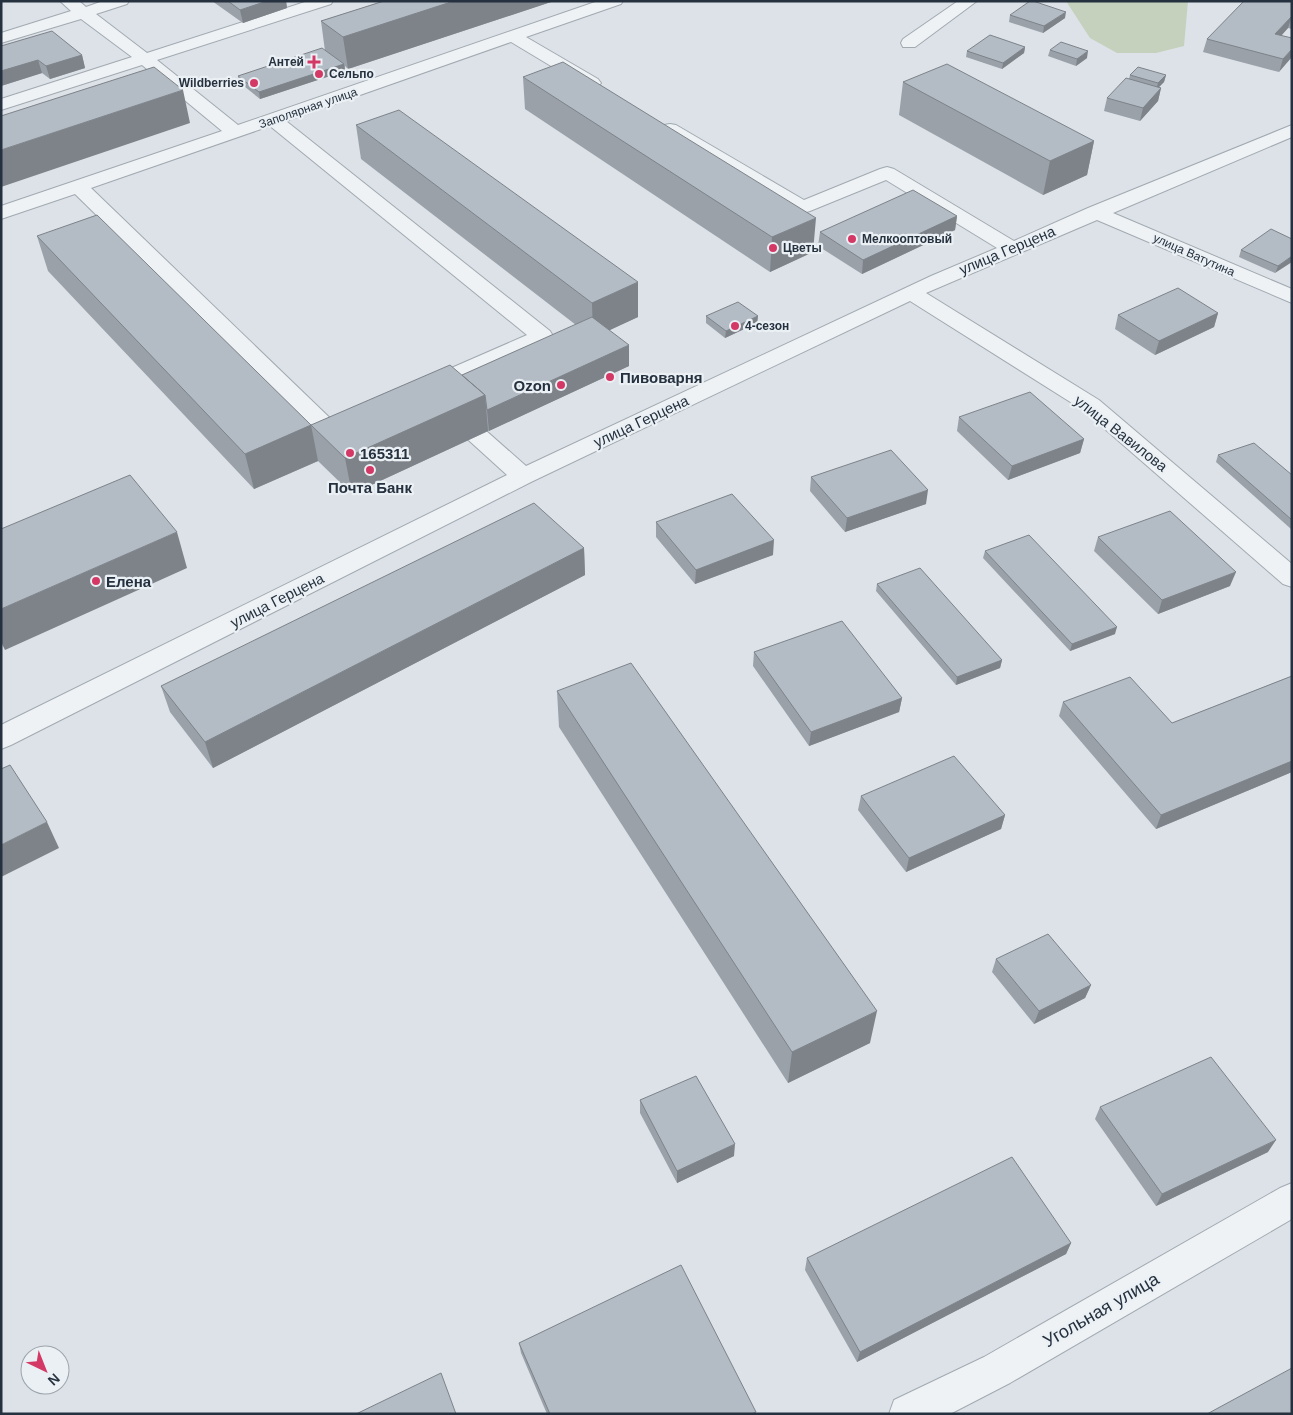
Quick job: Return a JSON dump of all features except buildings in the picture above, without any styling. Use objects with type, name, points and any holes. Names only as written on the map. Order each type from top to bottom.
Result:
[{"type":"street","points":[[68,1],[236,133]]},
{"type":"street","points":[[1,38],[121,1]]},
{"type":"street","points":[[1,105],[325,1]]},
{"type":"street","name":"Заполярная улица","points":[[1,213],[615,1]]},
{"type":"street","points":[[909,43],[969,1]]},
{"type":"street","points":[[514,36],[608,92]]},
{"type":"street","points":[[274,120],[542,336],[416,392],[523,477]]},
{"type":"street","points":[[659,122],[803,207],[887,173],[1012,248]]},
{"type":"street","name":"улица Герцена","points":[[1,738],[523,477],[911,293],[1012,248],[1291,130]]},
{"type":"street","points":[[79,187],[330,431],[373,411]]},
{"type":"street","name":"улица Ватутина","points":[[1096,212],[1292,297]]},
{"type":"street","name":"улица Вавилова","points":[[911,293],[1090,405],[1144,448],[1292,578]]},
{"type":"street","name":"Угольная улица","points":[[908,1414],[997,1370],[1292,1200]]},
{"type":"green space","points":[[1066,1],[1188,1],[1184,46],[1156,53],[1117,53],[1090,38]]},
{"type":"place","name":"Антей","points":[[314,62]]},
{"type":"place","name":"Сельпо","points":[[319,74]]},
{"type":"place","name":"Wildberries","points":[[254,83]]},
{"type":"place","name":"Мелкооптовый","points":[[852,239]]},
{"type":"place","name":"Цветы","points":[[773,248]]},
{"type":"place","name":"4-сезон","points":[[735,326]]},
{"type":"place","name":"Пивоварня","points":[[610,377]]},
{"type":"place","name":"Ozon","points":[[561,385]]},
{"type":"place","name":"165311","points":[[350,453]]},
{"type":"place","name":"Почта Банк","points":[[370,470]]},
{"type":"place","name":"Елена","points":[[96,581]]}]
